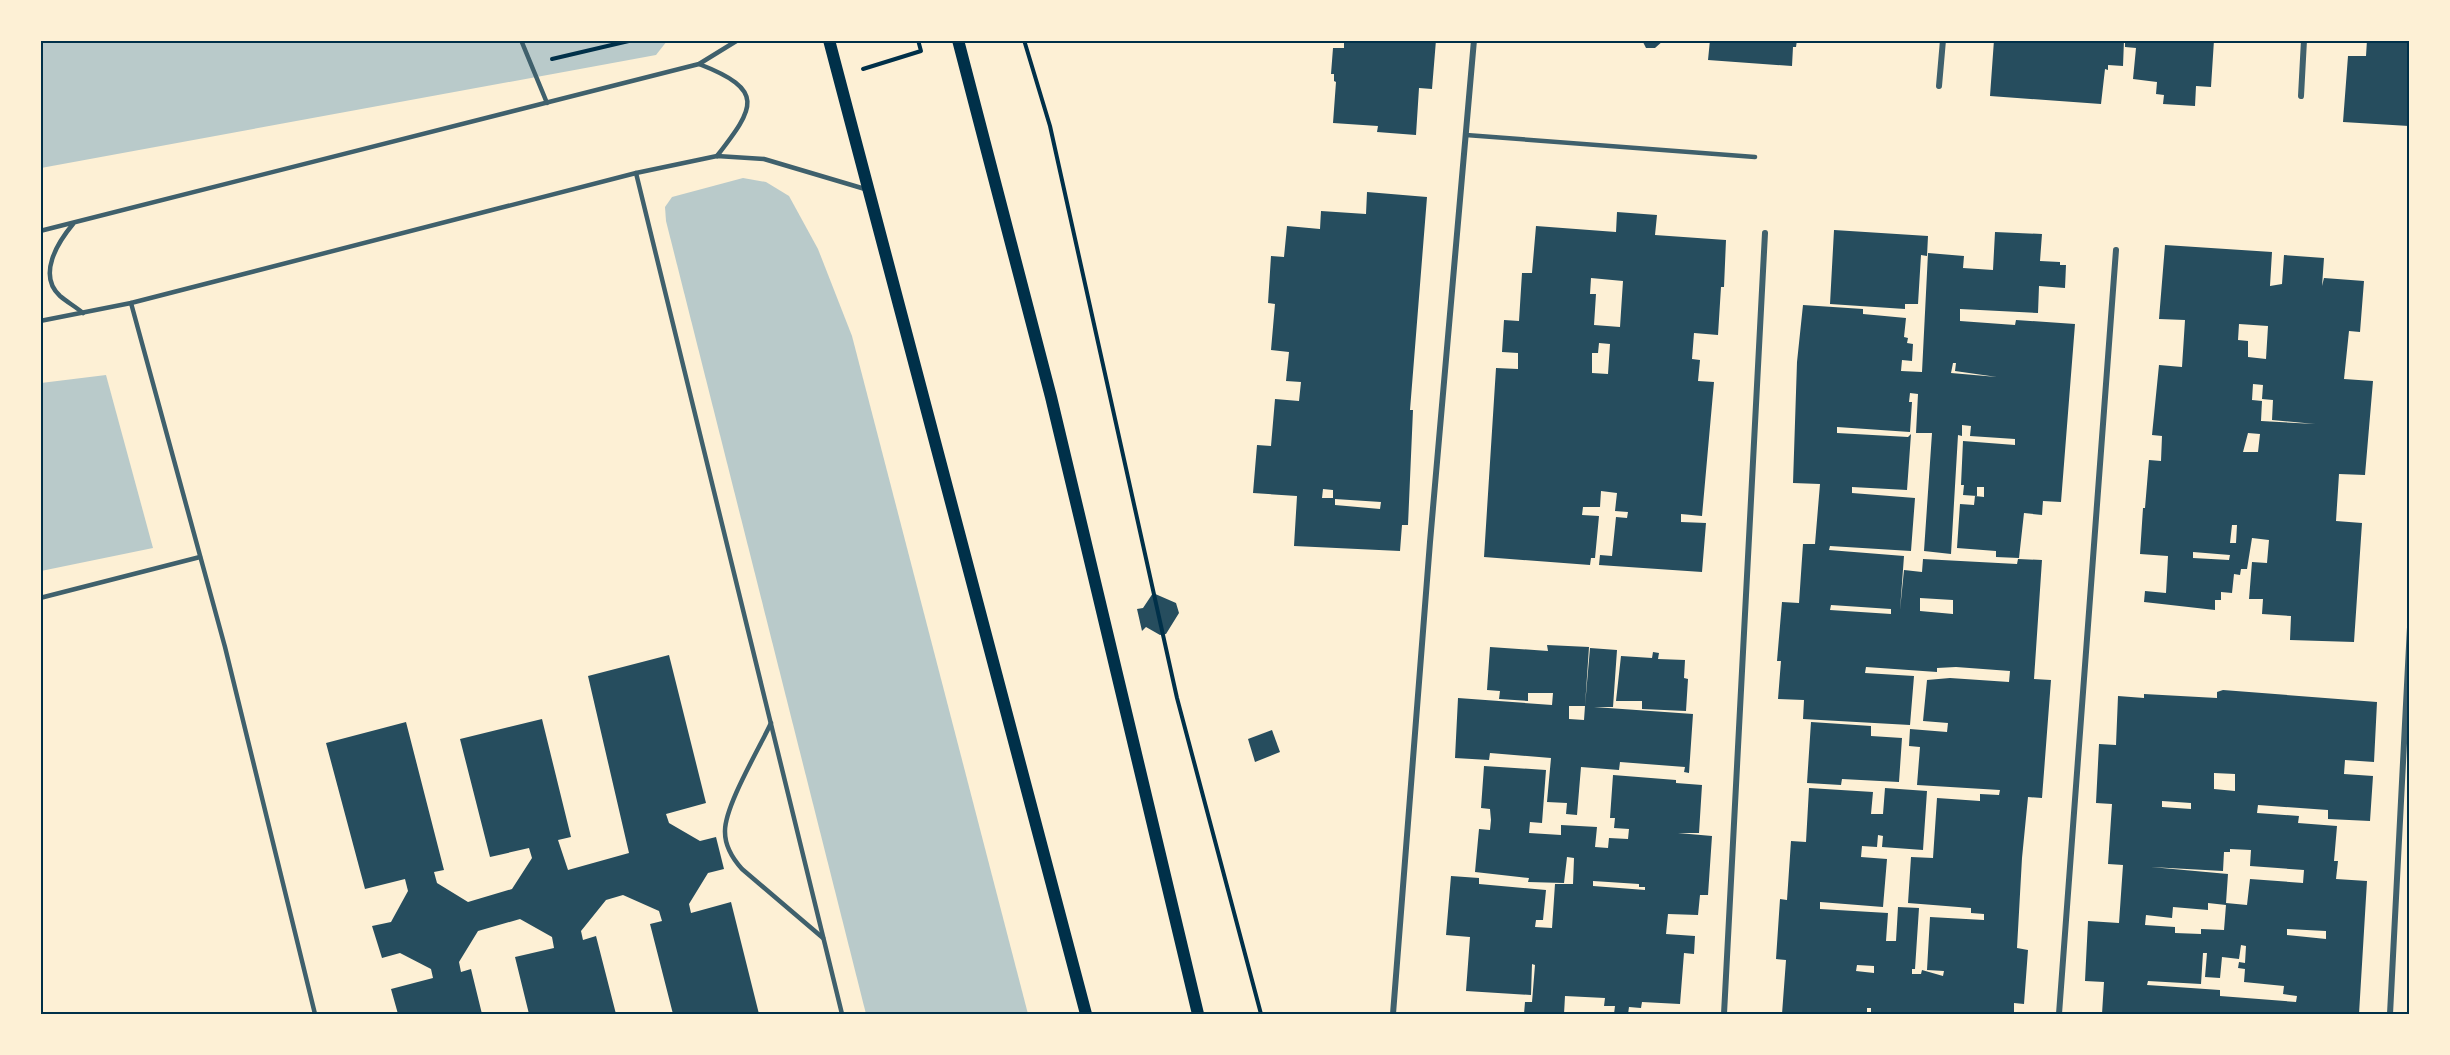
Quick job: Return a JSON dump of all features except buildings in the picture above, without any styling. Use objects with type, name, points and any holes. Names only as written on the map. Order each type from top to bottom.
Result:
[{"type":"main road","points":[[829,40],[1086,1014]]},
{"type":"main road","points":[[958,40],[1051,397],[1198,1014]]},
{"type":"street","points":[[1393,1014],[1430,542],[1474,40]]},
{"type":"street","points":[[1939,86],[1943,40]]},
{"type":"street","points":[[2301,96],[2304,40]]},
{"type":"street","points":[[1724,1014],[1765,233]]},
{"type":"street","points":[[2059,1014],[2116,250]]},
{"type":"street","points":[[2390,1014],[2409,627]]},
{"type":"lane","points":[[521,40],[547,103]]},
{"type":"lane","points":[[40,231],[699,64],[738,40]]},
{"type":"lane","points":[[699,64],[730,76],[742,87],[747,99],[745,120],[717,156]]},
{"type":"lane","points":[[1466,135],[1755,157]]},
{"type":"lane","points":[[40,321],[131,303],[636,173],[717,156],[764,159],[869,190]]},
{"type":"lane","points":[[636,173],[842,1014]]},
{"type":"lane","points":[[73,224],[56,243],[51,262],[52,282],[58,294],[83,313]]},
{"type":"lane","points":[[131,303],[225,647],[315,1014]]},
{"type":"lane","points":[[40,598],[200,557]]},
{"type":"lane","points":[[771,723],[728,814],[725,831],[728,846],[733,859],[742,869],[823,938]]},
{"type":"path","points":[[531,64],[633,40]]},
{"type":"path","points":[[838,77],[921,51],[918,40]]},
{"type":"path","points":[[1024,40],[1050,126],[1177,698],[1261,1014]]},
{"type":"shaded area","points":[[41,41],[667,41],[656,55],[41,168]]},
{"type":"shaded area","points":[[743,178],[766,182],[789,196],[818,249],[852,336],[1028,1014],[866,1014],[666,221],[665,207],[672,197]]},
{"type":"shaded area","points":[[106,375],[153,548],[41,571],[41,383]]}]
